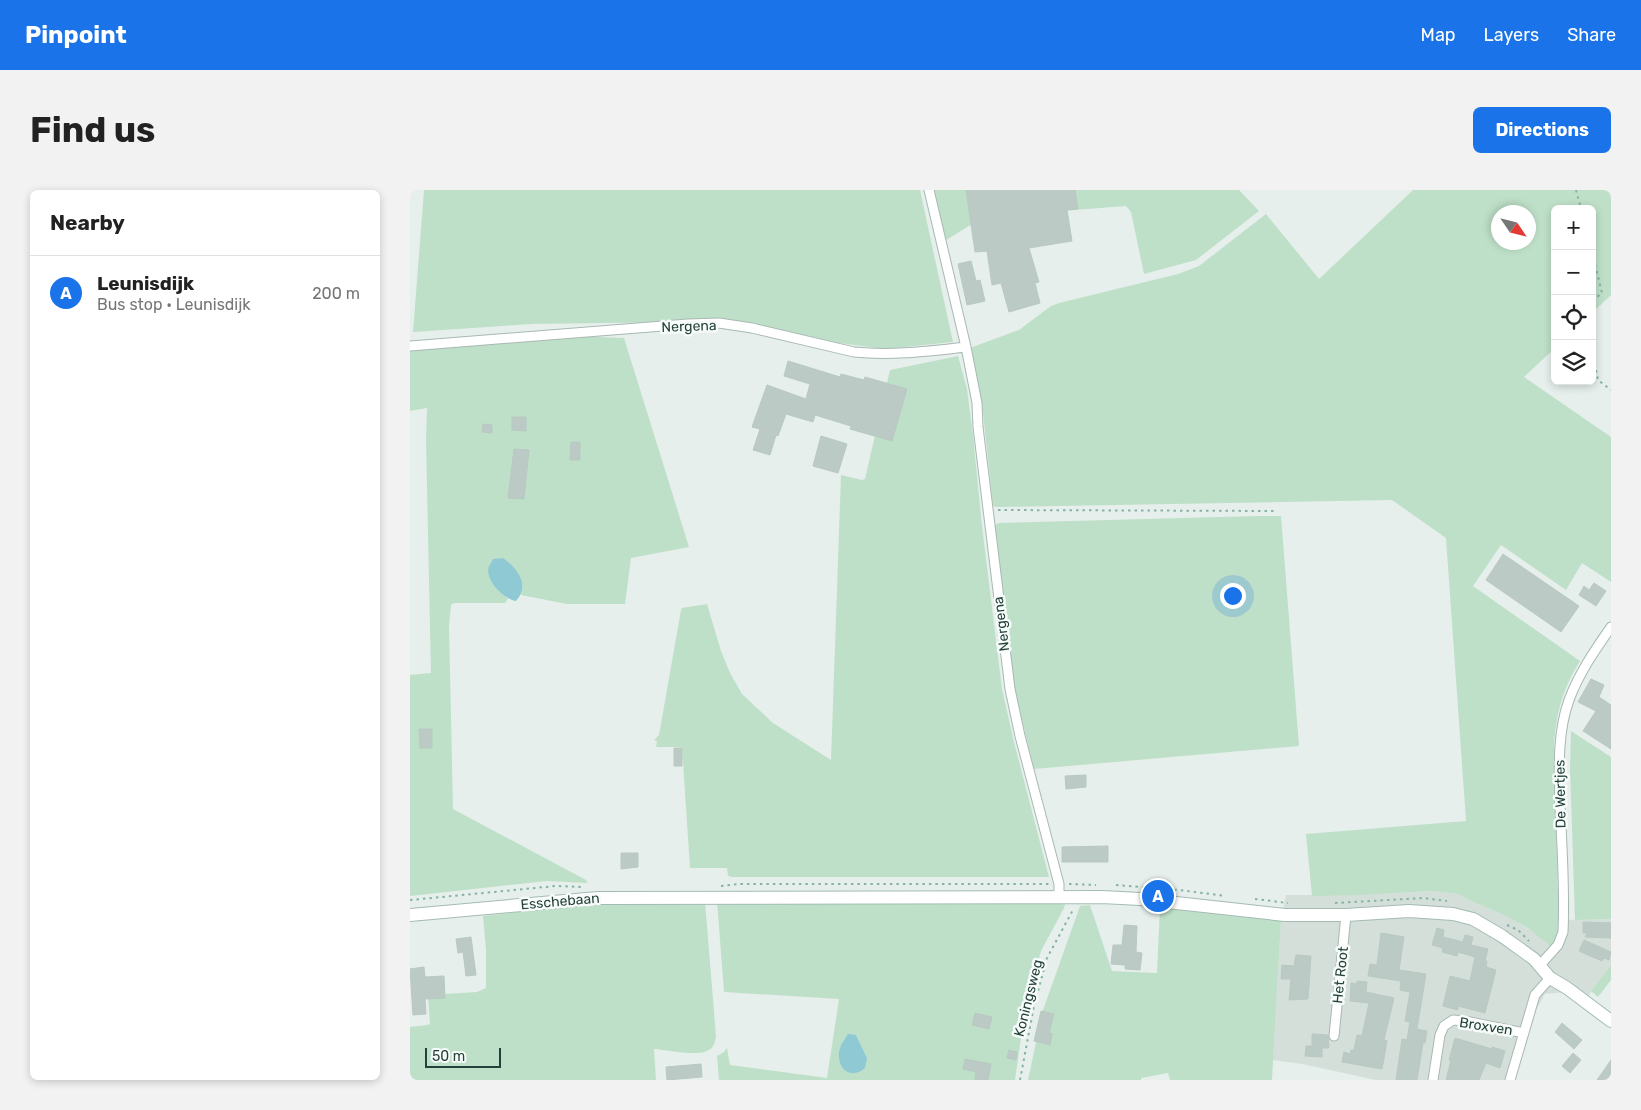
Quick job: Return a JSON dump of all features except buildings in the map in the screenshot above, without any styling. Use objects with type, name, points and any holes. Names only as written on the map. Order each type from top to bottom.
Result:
[{"type":"street","name":"Nergena","points":[[929,190],[966,347],[977,403],[978,427],[1010,689],[1059,890]]},
{"type":"street","name":"Nergena","points":[[410,346],[688,324],[719,324],[752,328],[854,352],[882,354],[966,347]]},
{"type":"street","name":"De Wertjes","points":[[1540,965],[1558,945],[1563,932],[1559,778],[1563,722],[1569,700],[1584,667],[1611,627]]},
{"type":"street","name":"Esschebaan","points":[[410,916],[598,898],[1059,890],[1078,896],[1140,899],[1279,914],[1346,915],[1409,911],[1453,914],[1485,925],[1502,936],[1540,965],[1550,978]]},
{"type":"street","name":"Het Root","points":[[1334,1036],[1346,915]]},
{"type":"street","points":[[1550,978],[1568,988],[1611,1021]]},
{"type":"street","name":"Broxven","points":[[1510,1080],[1535,995],[1550,978]]},
{"type":"street","name":"Broxven","points":[[1433,1080],[1440,1035],[1444,1026],[1453,1020],[1524,1033]]},
{"type":"path","points":[[1576,190],[1580,205]]},
{"type":"path","points":[[1596,268],[1602,293],[1596,298]]},
{"type":"path","points":[[1596,370],[1598,380],[1611,390]]},
{"type":"path","points":[[988,510],[1275,511]]},
{"type":"path","points":[[1059,890],[1100,885]]},
{"type":"path","points":[[1108,885],[1170,889],[1233,897]]},
{"type":"path","name":"Koningsweg","points":[[1020,1080],[1034,1006],[1047,958],[1073,911],[1078,896]]},
{"type":"path","points":[[1327,903],[1423,898],[1448,902]]},
{"type":"path","points":[[1251,900],[1292,903]]},
{"type":"path","points":[[1503,923],[1518,930],[1532,944]]},
{"type":"shaded area","points":[[1431,891],[1460,894],[1510,918],[1528,929],[1560,920],[1611,919],[1611,965],[1584,1002],[1566,992],[1545,994],[1536,1010],[1515,1080],[1376,1080],[1302,1064],[1273,1060],[1281,921],[1286,895],[1364,895]]},
{"type":"green space","points":[[424,190],[920,190],[953,342],[885,349],[679,322],[532,324],[413,332]]},
{"type":"green space","points":[[933,190],[1239,190],[1259,211],[1196,260],[1144,274],[1131,212],[1126,206],[983,217],[945,241]]},
{"type":"green space","points":[[1413,190],[1611,190],[1611,295],[1596,309],[1596,205],[1551,205],[1551,352],[1524,377],[1611,437],[1611,582],[1582,563],[1566,590],[1501,545],[1473,586],[1580,661],[1561,701],[1555,734],[1559,932],[1553,948],[1529,929],[1510,918],[1459,894],[1431,891],[1312,896],[1306,834],[1466,821],[1446,538],[1392,500],[993,506],[982,403],[970,348],[1019,330],[1051,306],[1059,303],[1178,274],[1199,266],[1266,214],[1319,279]]},
{"type":"green space","points":[[575,336],[624,338],[689,547],[631,558],[625,604],[567,604],[521,595],[523,585],[496,587],[508,599],[505,603],[454,603],[451,605],[449,626],[453,809],[586,880],[588,883],[547,881],[410,896],[410,675],[431,673],[427,408],[410,411],[410,349]]},
{"type":"green space","points":[[958,356],[967,389],[1002,689],[1049,877],[732,877],[728,876],[727,868],[690,868],[682,747],[656,747],[657,741],[654,740],[659,735],[682,608],[707,604],[721,651],[730,673],[742,694],[773,723],[831,760],[841,475],[865,479],[890,370]]},
{"type":"green space","points":[[1281,516],[1299,746],[1034,769],[1016,695],[1011,665],[995,525],[999,523]]},
{"type":"green space","points":[[1571,731],[1611,757],[1611,919],[1575,920],[1570,767]]},
{"type":"green space","points":[[1044,900],[1065,904],[1041,951],[1026,1004],[1015,1080],[719,1080],[717,1056],[727,1048],[730,1065],[827,1078],[839,999],[724,992],[717,901]],"holes":[[[848,1035],[856,1035],[867,1058],[839,1056],[843,1041]]]},
{"type":"green space","points":[[705,902],[716,1036],[713,1046],[709,1050],[690,1053],[654,1049],[656,1080],[410,1080],[410,1027],[430,1024],[428,995],[477,992],[486,988],[486,950],[483,916],[602,903]]},
{"type":"green space","points":[[1090,905],[1112,971],[1157,973],[1160,908],[1281,921],[1272,1080],[1170,1080],[1168,1073],[1141,1078],[1141,1080],[1028,1080],[1043,1010],[1080,906]]},
{"type":"green space","points":[[1611,965],[1611,980],[1598,997],[1591,991]]},
{"type":"water","points":[[503,558],[517,572],[522,583],[520,595],[516,601],[501,593],[489,577],[489,566],[493,559]]},
{"type":"water","points":[[848,1034],[856,1035],[867,1058],[865,1068],[856,1073],[845,1070],[840,1062],[840,1048]]},
{"type":"place","name":"Leunisdijk","points":[[1158,896]]}]
